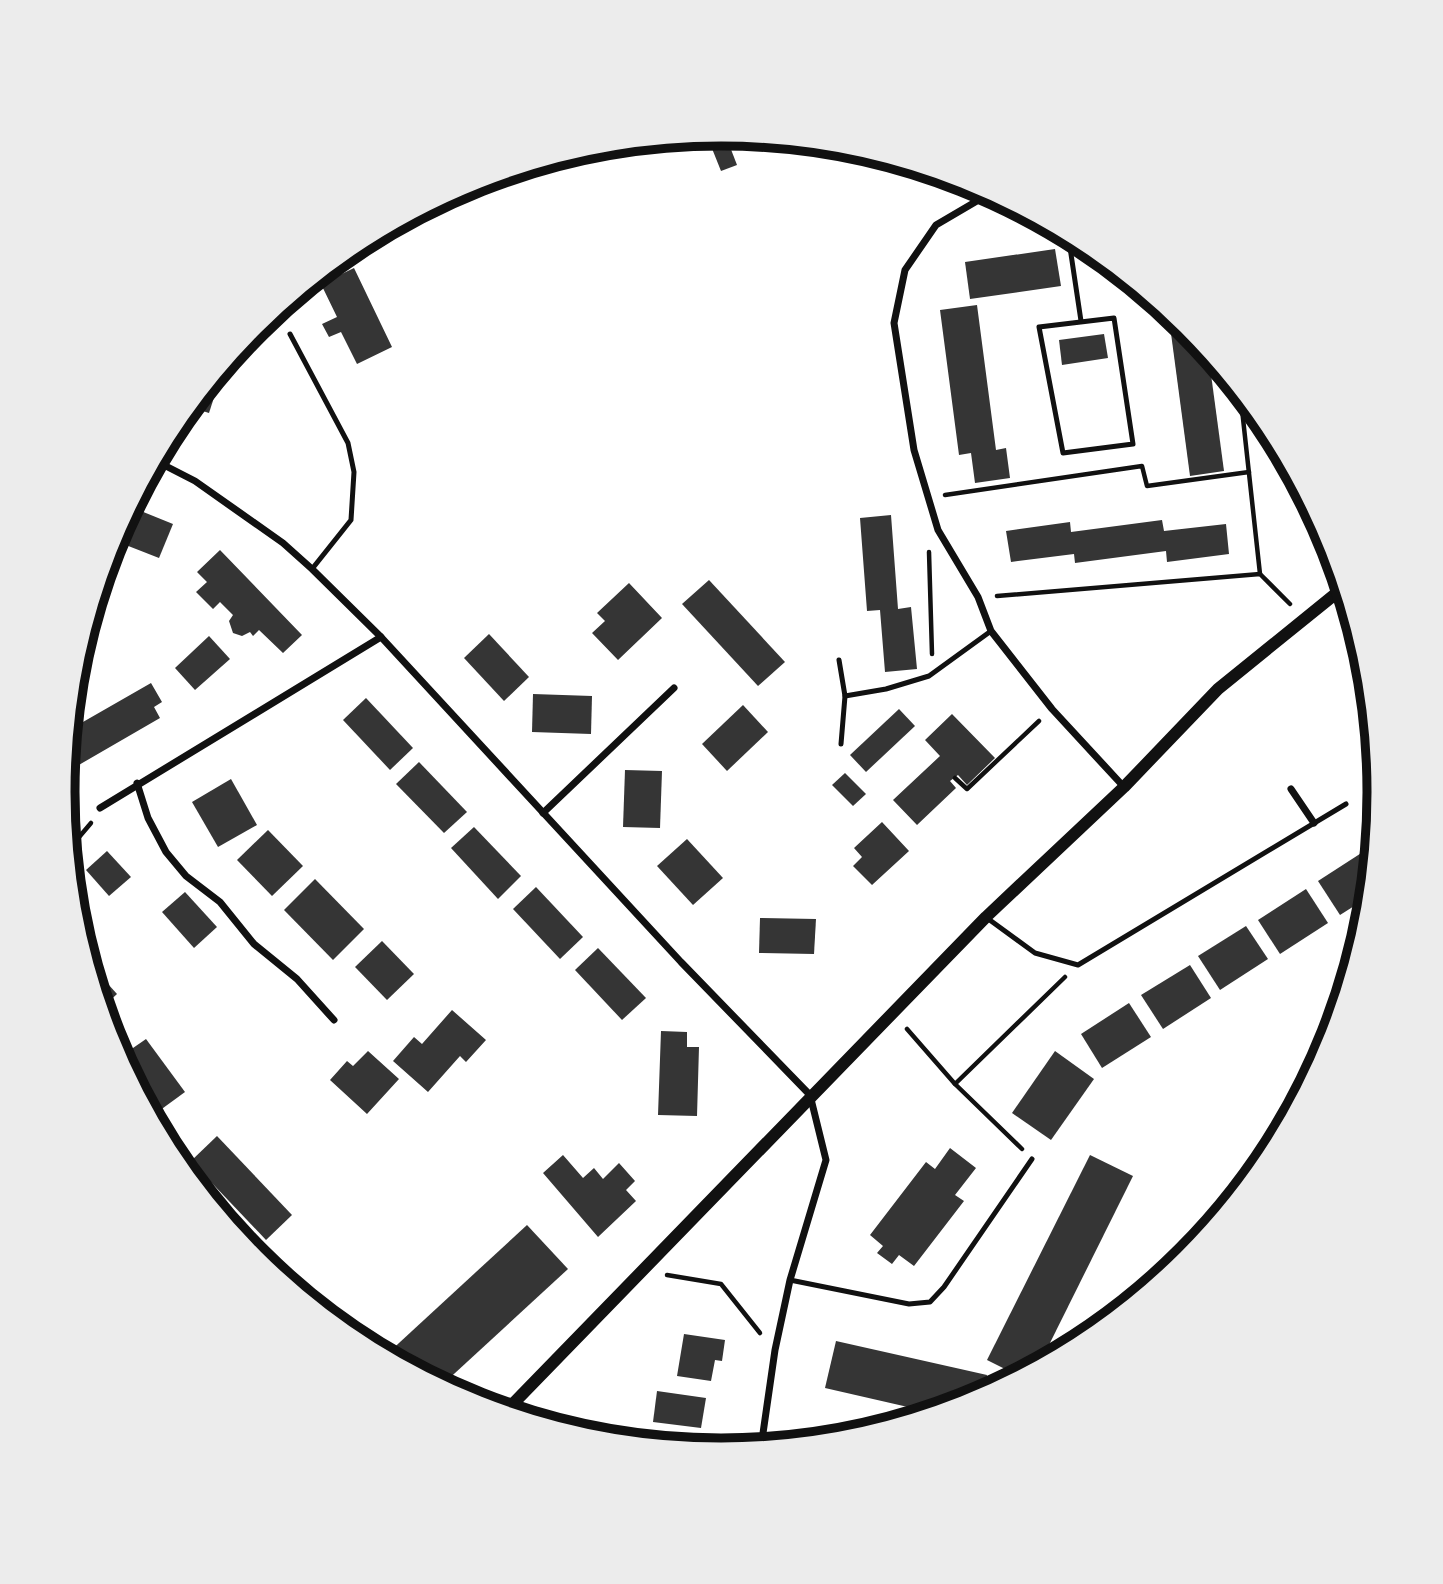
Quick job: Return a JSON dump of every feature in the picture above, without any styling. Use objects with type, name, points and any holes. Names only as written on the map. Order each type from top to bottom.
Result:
[{"type":"street","points":[[979,200],[936,225],[905,270],[894,323],[914,450],[927,498],[943,539],[978,597],[991,631],[1052,709],[1124,788]]},
{"type":"street","points":[[164,465],[195,481],[283,543],[312,569],[381,637],[810,1096],[826,1160],[790,1280],[775,1350],[762,1437]]},
{"type":"street","points":[[513,1404],[986,917],[1124,788],[1218,689],[1336,593]]},
{"type":"street","points":[[100,808],[137,783],[381,637]]},
{"type":"street","points":[[543,813],[674,688]]},
{"type":"street","points":[[137,783],[148,818],[166,852],[186,876],[220,902],[254,944],[297,979],[334,1020]]},
{"type":"street","points":[[1291,789],[1314,824]]},
{"type":"lane","points":[[1070,248],[1081,320]]},
{"type":"lane","points":[[1114,318],[1133,444],[1063,453],[1039,327],[1081,320],[1114,318]]},
{"type":"lane","points":[[290,334],[348,443],[354,472],[351,520],[312,569]]},
{"type":"lane","points":[[845,696],[886,689],[936,672],[991,631]]},
{"type":"lane","points":[[839,660],[845,696],[841,744]]},
{"type":"lane","points":[[986,917],[1035,953],[1078,964],[1346,804]]},
{"type":"lane","points":[[790,1280],[909,1304],[930,1302],[944,1287],[1032,1159]]},
{"type":"path","points":[[1242,410],[1260,574],[1304,618]]},
{"type":"path","points":[[927,498],[1142,466],[1147,486],[1249,472]]},
{"type":"path","points":[[936,672],[932,660],[928,554],[943,539]]},
{"type":"path","points":[[978,597],[1260,574]]},
{"type":"path","points":[[955,778],[967,789],[1052,709]]},
{"type":"path","points":[[78,840],[100,808]]},
{"type":"path","points":[[955,1084],[1078,964]]},
{"type":"path","points":[[893,1012],[955,1084],[1032,1159]]},
{"type":"path","points":[[642,1271],[721,1284],[775,1350]]},
{"type":"building","points":[[711,146],[730,146],[737,165],[721,171]]},
{"type":"building","points":[[1055,249],[1061,286],[970,299],[965,262]]},
{"type":"building","points":[[354,268],[392,347],[357,364],[341,332],[329,337],[322,324],[337,317],[321,285]]},
{"type":"building","points":[[977,305],[996,450],[1006,448],[1010,478],[975,483],[971,453],[959,455],[940,310]]},
{"type":"building","points":[[1170,327],[1210,370],[1224,471],[1190,476]]},
{"type":"building","points":[[1104,334],[1108,358],[1062,365],[1059,340]]},
{"type":"building","points":[[216,390],[209,413],[201,410]]},
{"type":"building","points":[[140,511],[173,524],[159,558],[124,544]]},
{"type":"building","points":[[891,515],[898,609],[911,607],[917,669],[885,672],[880,610],[867,611],[860,518]]},
{"type":"building","points":[[1162,520],[1164,531],[1226,524],[1229,554],[1167,562],[1166,551],[1075,563],[1074,554],[1011,562],[1006,531],[1070,522],[1071,532]]},
{"type":"building","points":[[220,550],[302,635],[283,653],[259,630],[253,636],[250,632],[242,636],[233,633],[229,621],[233,615],[220,602],[213,609],[196,592],[207,582],[197,572]]},
{"type":"building","points":[[709,580],[785,662],[758,686],[682,604]]},
{"type":"building","points":[[629,583],[662,618],[618,660],[592,633],[605,621],[597,613]]},
{"type":"building","points":[[489,634],[529,677],[504,701],[464,658]]},
{"type":"building","points":[[209,636],[230,659],[195,690],[175,668]]},
{"type":"building","points":[[151,683],[162,702],[154,707],[160,718],[76,767],[79,724]]},
{"type":"building","points":[[533,694],[592,696],[591,734],[532,732]]},
{"type":"building","points":[[366,698],[413,748],[390,770],[343,720]]},
{"type":"building","points":[[743,705],[768,732],[727,771],[702,744]]},
{"type":"building","points":[[899,709],[915,726],[866,772],[850,755]]},
{"type":"building","points":[[952,714],[995,758],[967,785],[958,775],[950,781],[956,788],[917,825],[893,800],[940,756],[925,740]]},
{"type":"building","points":[[419,762],[467,812],[444,833],[396,784]]},
{"type":"building","points":[[625,770],[662,771],[660,828],[623,827]]},
{"type":"building","points":[[845,773],[866,794],[853,806],[832,785]]},
{"type":"building","points":[[231,779],[257,825],[218,847],[192,802]]},
{"type":"building","points":[[882,822],[909,851],[872,885],[853,866],[862,857],[854,848]]},
{"type":"building","points":[[474,827],[521,876],[498,899],[451,848]]},
{"type":"building","points":[[268,830],[303,866],[272,896],[237,860]]},
{"type":"building","points":[[687,839],[723,878],[693,905],[657,866]]},
{"type":"building","points":[[107,851],[131,877],[109,896],[86,870]]},
{"type":"building","points":[[1364,851],[1357,904],[1340,915],[1318,881]]},
{"type":"building","points":[[315,879],[364,929],[333,960],[284,910]]},
{"type":"building","points":[[536,887],[583,937],[560,959],[513,909]]},
{"type":"building","points":[[1306,889],[1328,923],[1280,954],[1258,920]]},
{"type":"building","points":[[185,892],[217,927],[194,948],[162,912]]},
{"type":"building","points":[[760,918],[816,919],[814,954],[759,953]]},
{"type":"building","points":[[1246,926],[1268,959],[1220,990],[1198,956]]},
{"type":"building","points":[[382,941],[414,974],[387,1000],[355,967]]},
{"type":"building","points":[[598,948],[646,998],[622,1020],[575,970]]},
{"type":"building","points":[[1190,965],[1211,998],[1163,1029],[1141,995]]},
{"type":"building","points":[[103,979],[117,994],[110,1000]]},
{"type":"building","points":[[1129,1003],[1151,1037],[1102,1068],[1081,1034]]},
{"type":"building","points":[[452,1010],[486,1040],[466,1062],[460,1056],[428,1092],[393,1061],[414,1037],[422,1044]]},
{"type":"building","points":[[661,1031],[687,1032],[687,1047],[699,1047],[697,1116],[658,1115]]},
{"type":"building","points":[[146,1039],[185,1092],[160,1111],[129,1051]]},
{"type":"building","points":[[368,1051],[399,1079],[367,1114],[330,1080],[347,1061],[353,1066]]},
{"type":"building","points":[[1055,1051],[1094,1079],[1051,1140],[1012,1113]]},
{"type":"building","points":[[217,1136],[292,1215],[266,1240],[191,1161]]},
{"type":"building","points":[[950,1148],[976,1168],[955,1195],[964,1201],[914,1266],[899,1255],[892,1264],[877,1253],[883,1246],[870,1235],[926,1162],[935,1169]]},
{"type":"building","points":[[563,1155],[583,1178],[594,1168],[603,1179],[619,1163],[635,1181],[626,1190],[636,1201],[598,1237],[543,1173]]},
{"type":"building","points":[[1090,1155],[1133,1176],[1046,1352],[1009,1371],[987,1360]]},
{"type":"building","points":[[527,1225],[568,1269],[450,1378],[393,1349]]},
{"type":"building","points":[[684,1334],[725,1340],[722,1361],[715,1360],[711,1381],[677,1376]]},
{"type":"building","points":[[836,1341],[987,1375],[986,1382],[914,1408],[825,1388]]},
{"type":"building","points":[[657,1391],[706,1398],[701,1428],[653,1422]]}]
